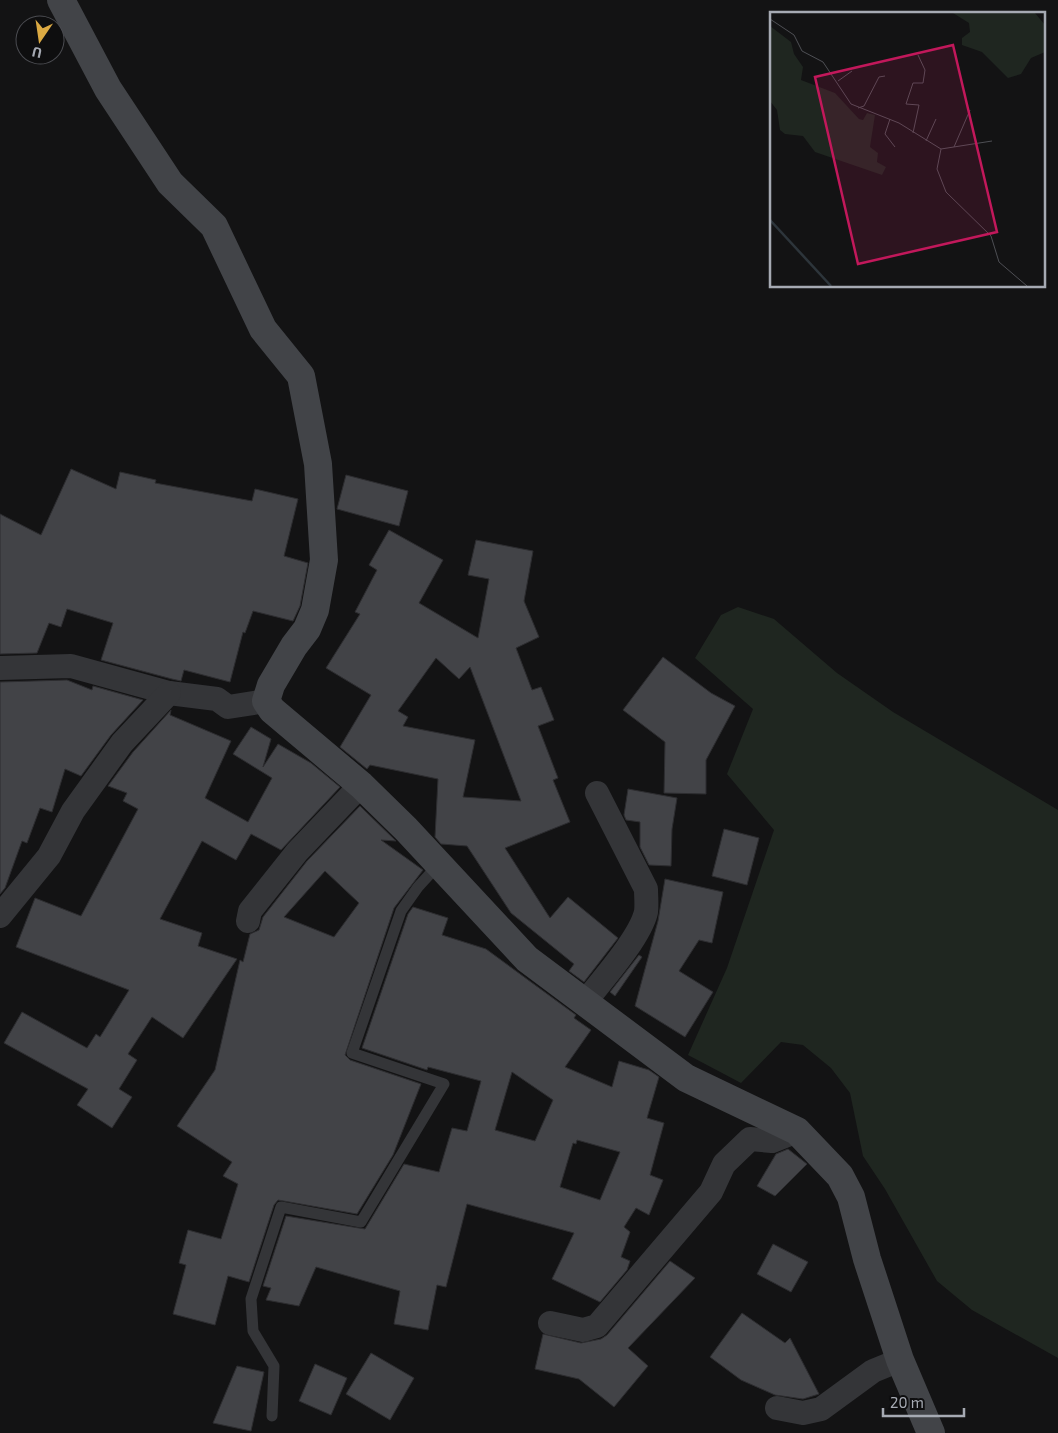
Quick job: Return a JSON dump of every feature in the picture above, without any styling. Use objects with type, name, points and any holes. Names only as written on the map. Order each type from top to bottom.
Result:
[{"type":"street","points":[[61,0],[108,89],[170,183],[214,226],[263,329],[301,376],[307,398],[318,464],[324,560],[315,610],[307,629],[294,646],[271,686],[266,701]]},
{"type":"street","points":[[0,668],[71,666],[169,694],[217,699],[228,707],[266,701]]},
{"type":"street","points":[[0,916],[49,856],[73,812],[122,742],[169,694]]},
{"type":"street","points":[[266,701],[272,710],[362,785],[439,864],[527,959],[686,1078],[797,1131],[840,1176],[850,1197],[867,1259],[900,1360],[931,1433]]},
{"type":"street","points":[[248,921],[250,911],[297,852],[362,785]]},
{"type":"street","points":[[585,1002],[642,923],[647,901],[646,889],[597,793]]},
{"type":"street","points":[[550,1322],[583,1330],[597,1326],[711,1192],[724,1164],[750,1139],[772,1141],[797,1131]]},
{"type":"street","points":[[777,1408],[803,1413],[821,1409],[874,1371],[900,1360]]},
{"type":"lane","points":[[272,1416],[274,1366],[253,1332],[251,1298],[281,1207],[361,1222],[444,1084],[352,1053],[402,911],[418,886],[439,864]]},
{"type":"shaded area","points":[[738,607],[774,619],[837,673],[893,712],[1058,810],[1058,1358],[972,1310],[937,1281],[885,1189],[863,1156],[850,1093],[831,1068],[803,1045],[781,1042],[741,1083],[688,1055],[727,968],[774,830],[727,774],[753,709],[695,658],[721,615]]},
{"type":"building","points":[[71,469],[116,489],[120,472],[156,480],[155,483],[252,501],[255,489],[298,499],[284,556],[308,563],[300,606],[293,621],[253,611],[245,633],[243,632],[230,682],[184,670],[181,681],[101,660],[113,623],[67,609],[61,627],[49,623],[37,653],[0,654],[0,514],[41,535]]},
{"type":"building","points":[[346,475],[408,491],[399,526],[337,509]]},
{"type":"building","points":[[389,530],[443,560],[419,603],[478,638],[489,579],[468,575],[476,540],[533,551],[524,601],[539,637],[516,648],[532,690],[541,687],[554,720],[538,726],[558,778],[553,780],[570,822],[505,848],[550,918],[568,897],[618,938],[584,982],[569,971],[574,964],[511,913],[467,846],[441,844],[435,837],[438,779],[370,765],[367,769],[340,747],[371,695],[326,668],[360,614],[355,612],[377,570],[369,565]],"holes":[[[436,658],[459,679],[470,667],[521,801],[463,797],[475,740],[403,726],[408,717],[398,711]]]},
{"type":"building","points":[[663,657],[711,693],[735,706],[706,760],[706,794],[664,793],[665,742],[623,710]]},
{"type":"building","points":[[67,680],[92,690],[93,686],[143,700],[111,735],[81,776],[65,769],[52,812],[40,808],[27,843],[22,841],[5,888],[0,894],[0,682]]},
{"type":"building","points":[[171,710],[170,715],[231,741],[205,798],[248,822],[272,778],[233,754],[251,727],[271,739],[263,767],[278,744],[311,763],[340,787],[281,850],[251,834],[236,860],[202,841],[160,919],[202,933],[198,946],[237,959],[183,1038],[152,1017],[128,1054],[137,1060],[119,1089],[132,1097],[112,1128],[77,1105],[88,1089],[4,1043],[22,1012],[87,1048],[96,1034],[100,1037],[129,990],[16,947],[35,898],[81,916],[138,809],[123,801],[127,793],[108,786],[133,752]]},
{"type":"building","points":[[628,789],[677,798],[672,829],[671,866],[649,865],[640,847],[640,822],[626,820],[624,815]]},
{"type":"building","points":[[360,806],[396,841],[381,840],[423,870],[394,908],[345,1055],[350,1060],[421,1084],[393,1155],[357,1214],[278,1200],[274,1205],[249,1282],[228,1276],[215,1325],[173,1314],[186,1265],[179,1263],[188,1230],[221,1239],[238,1184],[223,1176],[232,1162],[177,1126],[215,1070],[240,960],[243,962],[250,934],[259,930],[263,917],[307,861]],"holes":[[[325,871],[359,903],[334,937],[284,917]]]},
{"type":"building","points":[[724,829],[759,838],[747,885],[712,876]]},
{"type":"building","points":[[665,879],[723,892],[712,943],[699,940],[679,971],[713,992],[685,1037],[635,1006],[658,921]]},
{"type":"building","points":[[413,907],[448,918],[442,935],[486,949],[576,1015],[574,1018],[591,1030],[565,1067],[612,1087],[619,1061],[649,1070],[659,1077],[647,1118],[664,1123],[650,1175],[663,1180],[649,1215],[636,1208],[624,1227],[630,1232],[621,1257],[630,1261],[627,1270],[600,1302],[552,1279],[574,1233],[467,1204],[446,1287],[437,1285],[428,1330],[394,1324],[400,1291],[316,1267],[299,1306],[266,1300],[271,1288],[263,1286],[286,1216],[365,1229],[404,1164],[439,1172],[452,1128],[467,1131],[481,1081],[428,1067],[427,1070],[362,1048],[408,914]],"holes":[[[512,1072],[553,1100],[535,1141],[495,1130]],[[577,1140],[620,1152],[600,1200],[560,1187],[573,1143],[576,1144]]]},
{"type":"building","points":[[639,955],[642,957],[615,996],[610,992]]},
{"type":"building","points":[[788,1149],[807,1164],[775,1196],[757,1186],[776,1154]]},
{"type":"building","points":[[773,1244],[808,1262],[791,1292],[757,1274]]},
{"type":"building","points":[[670,1261],[695,1278],[628,1348],[648,1366],[614,1407],[579,1379],[535,1369],[543,1334],[581,1343],[601,1339],[607,1335]]},
{"type":"building","points":[[742,1313],[785,1343],[790,1338],[819,1394],[803,1399],[775,1395],[741,1380],[710,1357]]},
{"type":"building","points":[[371,1353],[414,1378],[390,1420],[346,1394]]},
{"type":"building","points":[[315,1364],[347,1378],[331,1415],[299,1401]]},
{"type":"building","points":[[237,1366],[264,1372],[251,1431],[213,1423]]}]
